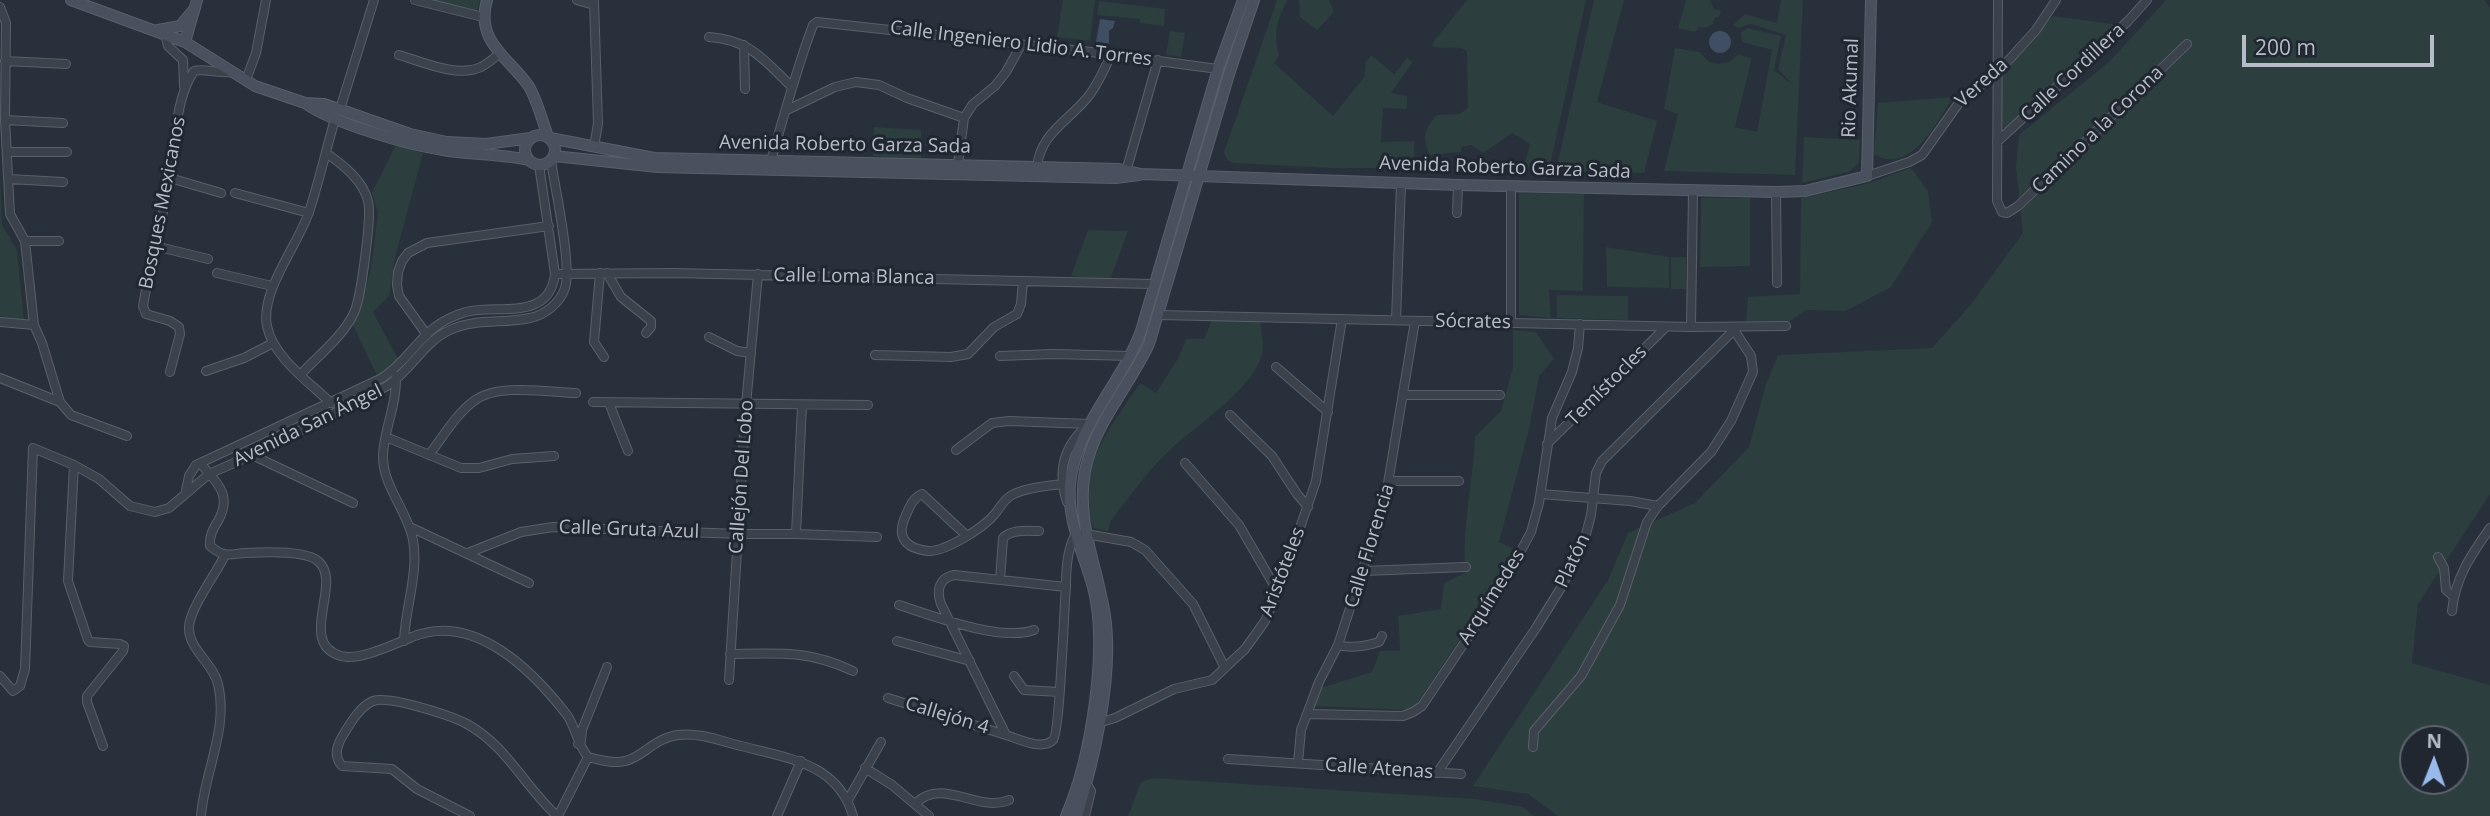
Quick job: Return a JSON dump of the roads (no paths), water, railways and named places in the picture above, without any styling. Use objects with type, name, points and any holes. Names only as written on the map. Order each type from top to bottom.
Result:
[{"type":"street","points":[[71,0],[185,42],[267,91],[305,103],[317,103],[337,114],[426,147],[534,162],[552,158]]},
{"type":"street","points":[[246,80],[256,53],[266,0]]},
{"type":"street","points":[[331,403],[273,343],[266,324],[266,314],[272,286],[309,213],[337,114],[374,0]]},
{"type":"street","points":[[415,0],[483,17]]},
{"type":"street","points":[[487,0],[483,17],[489,36],[499,54],[528,85],[555,148],[552,158],[567,274]]},
{"type":"street","points":[[577,0],[594,3],[599,147],[581,160]]},
{"type":"street","points":[[1077,816],[1095,751],[1099,643],[1093,587],[1070,514],[1066,484],[1088,424],[1130,356],[1145,319],[1185,176],[1218,69],[1243,0]]},
{"type":"street","points":[[1014,676],[1024,690],[1059,692],[1068,557],[1079,538],[1085,516],[1083,479],[1091,448],[1142,358],[1159,315],[1234,58],[1254,0]]},
{"type":"street","name":"Rio Akumal","points":[[1867,176],[1871,0]]},
{"type":"street","points":[[1997,142],[1998,0]]},
{"type":"street","name":"Vereda","points":[[1867,176],[1922,155],[1961,100],[1997,73],[2036,30],[2056,0]]},
{"type":"street","name":"Calle Cordillera","points":[[1997,142],[2128,21],[2147,0]]},
{"type":"street","points":[[161,32],[180,26],[196,4]]},
{"type":"street","points":[[185,42],[196,4]]},
{"type":"street","points":[[0,7],[6,19],[5,146],[10,214],[25,241],[34,325],[60,402],[71,415],[127,436]]},
{"type":"street","name":"Calle Ingeniero Lidio A. Torres","points":[[791,86],[813,25],[824,21],[1218,69]]},
{"type":"street","name":"Bosques Mexicanos","points":[[161,32],[168,46],[183,60],[184,92],[170,178],[143,310],[146,314],[170,321],[179,327],[180,334],[170,372]]},
{"type":"street","points":[[709,37],[734,40],[757,52],[791,86],[787,110],[771,161]]},
{"type":"street","name":"Camino a la Corona","points":[[1997,142],[1997,201],[2002,212],[2007,213],[2018,206],[2187,44]]},
{"type":"street","points":[[744,45],[745,89]]},
{"type":"street","points":[[957,170],[964,117],[973,104],[995,86],[1021,45]]},
{"type":"street","points":[[400,55],[465,71],[482,66],[499,54]]},
{"type":"street","points":[[1037,167],[1046,140],[1090,95],[1111,55]]},
{"type":"street","points":[[1125,174],[1158,60]]},
{"type":"street","points":[[5,61],[66,64]]},
{"type":"street","name":"Bosques Mexicanos","points":[[184,92],[194,71],[218,74],[233,72]]},
{"type":"street","points":[[787,110],[835,88],[856,82],[879,85],[907,98],[964,117]]},
{"type":"street","points":[[538,111],[533,136],[525,151],[534,162],[549,226],[555,274]]},
{"type":"street","points":[[337,114],[447,142],[486,144],[533,136],[549,137]]},
{"type":"street","points":[[5,120],[63,123]]},
{"type":"street","name":"Avenida Roberto Garza Sada","points":[[549,137],[641,157],[671,159],[957,170],[1037,167],[1125,174]]},
{"type":"street","points":[[5,146],[67,152]]},
{"type":"street","points":[[301,374],[347,325],[354,313],[361,289],[368,199],[348,170],[326,153]]},
{"type":"street","points":[[1852,180],[1866,153]]},
{"type":"street","name":"Avenida Roberto Garza Sada","points":[[552,158],[707,168],[1141,174],[1776,192],[1805,191],[1867,176]]},
{"type":"street","points":[[635,165],[646,162],[664,163],[671,159],[678,163],[701,164],[707,168]]},
{"type":"street","points":[[170,178],[220,193]]},
{"type":"street","points":[[9,179],[63,182]]},
{"type":"street","points":[[1396,320],[1401,183]]},
{"type":"street","points":[[1457,213],[1458,185]]},
{"type":"street","points":[[1511,186],[1511,323]]},
{"type":"street","points":[[1691,327],[1693,190]]},
{"type":"street","points":[[235,192],[309,213]]},
{"type":"street","points":[[1776,192],[1777,283]]},
{"type":"street","points":[[432,340],[399,296],[397,285],[402,261],[408,253],[427,243],[549,226]]},
{"type":"street","points":[[25,241],[59,241]]},
{"type":"street","points":[[155,246],[208,259]]},
{"type":"street","points":[[218,273],[272,286]]},
{"type":"street","points":[[604,273],[621,297],[651,321],[651,327],[646,333]]},
{"type":"street","points":[[604,273],[594,342],[604,357]]},
{"type":"street","name":"Calle Loma Blanca","points":[[555,274],[758,274],[1153,284]]},
{"type":"street","name":"Avenida San Ángel","points":[[186,492],[192,471],[200,463],[382,377],[396,366],[425,333],[440,323],[466,312],[518,309],[536,304],[551,291],[555,274]]},
{"type":"street","name":"Avenida San Ángel","points":[[0,676],[13,691],[20,686],[25,669],[33,448],[74,465],[104,482],[130,506],[155,512],[169,508],[209,474],[367,399],[397,380],[432,340],[461,325],[480,321],[532,318],[544,313],[561,297],[567,274]]},
{"type":"street","name":"Callejón Del Lobo","points":[[729,680],[746,405],[758,274]]},
{"type":"street","points":[[875,355],[951,357],[968,354],[994,327],[1017,314],[1021,304],[1023,281]]},
{"type":"street","name":"Sócrates","points":[[1159,315],[1734,329],[1786,326]]},
{"type":"street","name":"Aristóteles","points":[[1095,723],[1115,718],[1174,689],[1212,680],[1258,632],[1278,592],[1308,507],[1318,469],[1342,319]]},
{"type":"street","name":"Calle Florencia","points":[[1298,763],[1301,730],[1319,682],[1338,645],[1364,571],[1390,481],[1415,321]]},
{"type":"street","points":[[1,322],[34,325]]},
{"type":"street","name":"Arquímedes","points":[[1307,714],[1403,716],[1422,706],[1512,571],[1531,532],[1541,494],[1547,444],[1555,408],[1575,359],[1580,324]]},
{"type":"street","name":"Temístocles","points":[[1547,444],[1666,327]]},
{"type":"street","points":[[1533,747],[1534,731],[1581,676],[1620,605],[1644,529],[1658,506],[1711,452],[1731,421],[1753,372],[1752,360],[1734,329]]},
{"type":"street","name":"Platón","points":[[1437,773],[1562,586],[1585,538],[1596,473],[1602,461],[1734,329]]},
{"type":"street","points":[[709,337],[737,351],[751,353]]},
{"type":"street","points":[[206,371],[244,358],[273,343]]},
{"type":"street","points":[[1000,356],[1130,356]]},
{"type":"street","points":[[396,366],[393,414],[383,454],[387,476],[410,527],[415,553],[404,641]]},
{"type":"street","points":[[1276,367],[1328,412]]},
{"type":"street","points":[[0,378],[60,402]]},
{"type":"street","points":[[429,455],[468,406],[483,395],[504,391],[576,393]]},
{"type":"street","points":[[1405,395],[1500,395]]},
{"type":"street","points":[[593,402],[868,405]]},
{"type":"street","points":[[609,402],[628,451]]},
{"type":"street","points":[[796,534],[802,405]]},
{"type":"street","points":[[1230,415],[1272,456],[1308,507]]},
{"type":"street","points":[[956,450],[992,423],[1009,421],[1088,424]]},
{"type":"street","points":[[386,437],[453,466],[470,469],[512,458],[554,456]]},
{"type":"street","points":[[252,455],[353,503]]},
{"type":"street","points":[[200,463],[222,491],[225,501],[223,512],[212,530],[210,547],[225,555],[279,553],[308,556],[319,562],[325,572],[326,582],[320,617],[321,631],[328,647],[340,656],[362,655],[422,634],[449,631],[470,635],[503,652],[543,688],[569,718],[578,744],[588,758],[626,761],[660,740],[681,734],[717,739],[801,761],[826,775],[838,785],[848,800],[853,816]]},
{"type":"street","points":[[1185,463],[1239,525],[1278,592]]},
{"type":"street","points":[[74,465],[68,581],[71,597],[88,640],[124,646],[123,651],[87,696],[103,746]]},
{"type":"street","points":[[1390,481],[1459,481]]},
{"type":"street","points":[[967,536],[922,494],[911,504],[901,528],[904,541],[927,551],[934,550],[967,536],[985,524],[1004,501],[1015,493],[1066,484]]},
{"type":"street","points":[[1541,494],[1658,506]]},
{"type":"street","points":[[1070,514],[1085,516]]},
{"type":"street","points":[[410,527],[529,583]]},
{"type":"street","name":"Calle Gruta Azul","points":[[468,553],[521,532],[553,527],[877,537]]},
{"type":"street","points":[[2452,611],[2462,570],[2490,528]]},
{"type":"street","points":[[1000,580],[1003,538],[1017,531],[1039,531]]},
{"type":"street","points":[[1079,538],[1131,542],[1145,550],[1193,604],[1226,668]]},
{"type":"street","points":[[201,816],[205,782],[218,738],[219,692],[217,678],[193,643],[189,628],[193,613],[225,555]]},
{"type":"street","points":[[2438,557],[2444,568],[2446,590],[2454,596]]},
{"type":"street","points":[[1364,571],[1466,567]]},
{"type":"street","points":[[1006,735],[951,623],[939,596],[940,587],[944,579],[954,575],[1066,587]]},
{"type":"street","points":[[900,605],[951,623],[1014,633],[1034,630]]},
{"type":"street","points":[[1338,645],[1370,645],[1379,642],[1382,636]]},
{"type":"street","points":[[897,641],[970,661]]},
{"type":"street","points":[[730,654],[800,654],[828,660],[853,671]]},
{"type":"street","points":[[578,744],[607,667]]},
{"type":"street","name":"Callejón 4","points":[[888,698],[1041,744],[1052,741],[1056,736],[1059,692]]},
{"type":"street","points":[[470,816],[417,789],[392,769],[342,766],[337,758],[338,743],[363,707],[382,699],[464,722],[498,746],[541,802],[557,816],[588,758]]},
{"type":"street","points":[[1066,816],[1095,723]]},
{"type":"street","points":[[848,800],[881,742]]},
{"type":"street","name":"Calle Atenas","points":[[1228,759],[1461,774]]},
{"type":"street","points":[[777,816],[801,761]]},
{"type":"street","points":[[865,768],[916,803],[929,816]]},
{"type":"street","points":[[1086,783],[1091,791],[1086,816]]},
{"type":"street","points":[[916,803],[929,795],[939,793],[994,803],[1009,800]]},
{"type":"water","points":[[1100,19],[1115,21],[1109,31],[1109,44],[1096,42]]},
{"type":"water","points":[[1720,31],[1728,34],[1731,42],[1728,50],[1720,53],[1712,50],[1709,42],[1712,34]]}]
